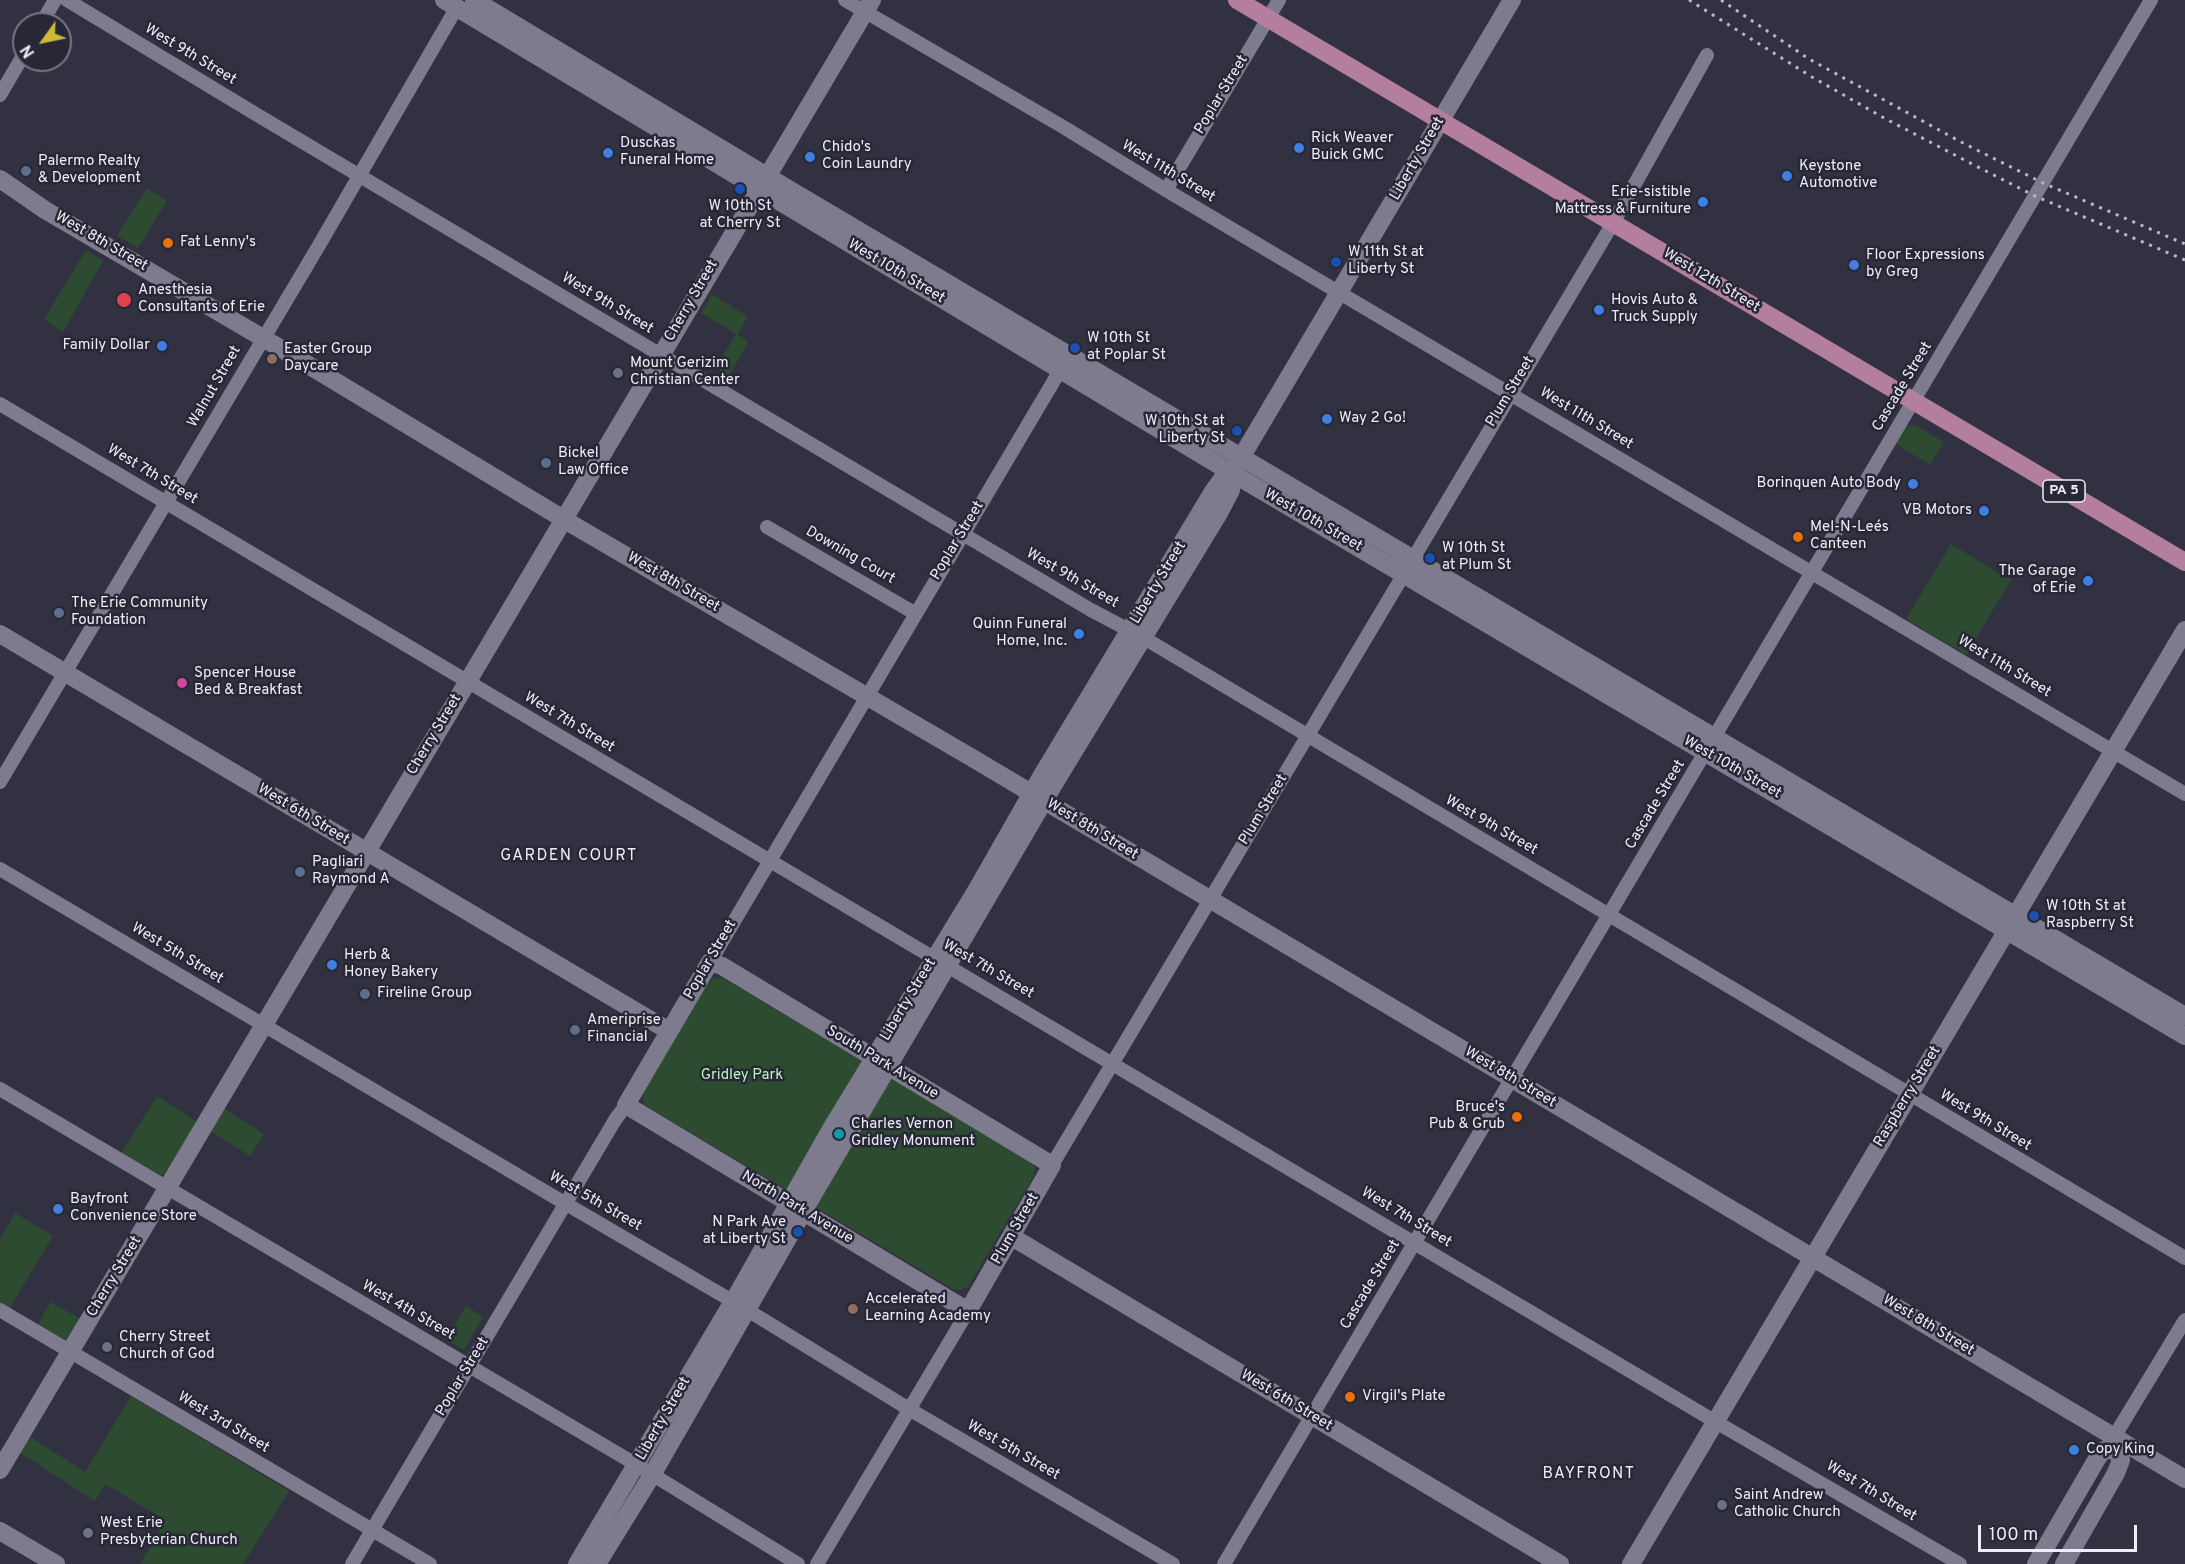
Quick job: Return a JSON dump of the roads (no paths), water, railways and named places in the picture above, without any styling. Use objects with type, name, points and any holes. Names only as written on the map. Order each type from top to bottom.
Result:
[{"type":"main road","name":"West 12th Street","points":[[1237,0],[2185,562]]},
{"type":"street","name":"West 9th Street","points":[[68,0],[359,176],[1610,914],[2185,1258]]},
{"type":"street","name":"West 10th Street","points":[[474,0],[612,93]]},
{"type":"street","name":"West 11th Street","points":[[845,0],[868,6],[1166,190],[2185,794]]},
{"type":"street","name":"Poplar Street","points":[[1166,190],[1279,0]]},
{"type":"street","name":"Liberty Street","points":[[597,1564],[644,1470],[941,962],[976,891],[1038,798],[1137,634],[1227,498],[1231,490],[1232,473],[1241,457],[1512,0]]},
{"type":"street","name":"Cascade Street","points":[[1224,1564],[2151,0]]},
{"type":"street","name":"Walnut Street","points":[[0,782],[359,176],[454,2]]},
{"type":"street","name":"West 10th Street","points":[[454,2],[612,93],[1064,362],[1241,457],[1408,566],[2162,1012],[2185,1036]]},
{"type":"street","name":"Cherry Street","points":[[0,1470],[868,6]]},
{"type":"street","name":"Plum Street","points":[[817,1564],[1612,223],[1707,55]]},
{"type":"street","points":[[0,95],[13,72]]},
{"type":"street","name":"West 8th Street","points":[[0,179],[45,210],[1814,1258],[2118,1443],[2185,1479]]},
{"type":"street","name":"West 10th Street","points":[[1064,362],[1232,473],[1408,566]]},
{"type":"street","name":"Poplar Street","points":[[352,1564],[626,1105],[1064,362]]},
{"type":"street","name":"West 7th Street","points":[[0,404],[1716,1422],[1960,1564]]},
{"type":"street","name":"Downing Court","points":[[767,527],[916,614]]},
{"type":"street","name":"Raspberry Street","points":[[1631,1564],[2185,630]]},
{"type":"street","name":"West 6th Street","points":[[0,634],[669,1031]]},
{"type":"street","name":"West 5th Street","points":[[0,869],[740,1305],[909,1409],[1173,1564]]},
{"type":"street","name":"South Park Avenue","points":[[710,962],[722,966],[1053,1165]]},
{"type":"street","name":"West 10th Street","points":[[2162,1012],[2185,1016]]},
{"type":"street","name":"West 4th Street","points":[[0,1089],[644,1470],[798,1564]]},
{"type":"street","name":"North Park Avenue","points":[[626,1105],[968,1311]]},
{"type":"street","name":"West 6th Street","points":[[1012,1237],[1560,1564]]},
{"type":"street","name":"West 3rd Street","points":[[0,1310],[430,1564]]},
{"type":"street","points":[[2036,1564],[2098,1457],[2104,1450],[2118,1443],[2185,1320]]},
{"type":"street","points":[[2064,1564],[2116,1473],[2121,1460],[2118,1443]]},
{"type":"street","name":"Liberty Street","points":[[577,1564],[644,1470]]},
{"type":"street","points":[[0,1531],[56,1564]]},
{"type":"railway","points":[[1689,0],[1812,77],[1884,118],[2035,196],[2185,260]]},
{"type":"railway","points":[[1721,0],[1809,59],[1961,142],[2043,183],[2185,244]]},
{"type":"place","name":"Rick Weaver Buick GMC","points":[[1299,148]]},
{"type":"place","name":"Dusckas Funeral Home","points":[[608,153]]},
{"type":"place","name":"Chido's Coin Laundry","points":[[810,157]]},
{"type":"place","name":"Palermo Realty & Development","points":[[26,171]]},
{"type":"place","name":"Keystone Automotive","points":[[1787,176]]},
{"type":"place","name":"W 10th St at Cherry St","points":[[740,189]]},
{"type":"place","name":"Erie-sistible Mattress & Furniture","points":[[1703,202]]},
{"type":"place","name":"Fat Lenny's","points":[[168,243]]},
{"type":"place","name":"W 11th St at Liberty St","points":[[1336,262]]},
{"type":"place","name":"Floor Expressions by Greg","points":[[1854,265]]},
{"type":"place","name":"Anesthesia Consultants of Erie","points":[[124,300]]},
{"type":"place","name":"Hovis Auto & Truck Supply","points":[[1599,310]]},
{"type":"place","name":"Family Dollar","points":[[162,346]]},
{"type":"place","name":"W 10th St at Poplar St","points":[[1075,348]]},
{"type":"place","name":"Easter Group Daycare","points":[[272,359]]},
{"type":"place","name":"Mount Gerizim Christian Center","points":[[618,373]]},
{"type":"place","name":"Way 2 Go!","points":[[1327,419]]},
{"type":"place","name":"W 10th St at Liberty St","points":[[1237,431]]},
{"type":"place","name":"Bickel Law Office","points":[[546,463]]},
{"type":"place","name":"Borinquen Auto Body","points":[[1913,484]]},
{"type":"place","name":"VB Motors","points":[[1984,511]]},
{"type":"place","name":"Mel-N-Lee´s Canteen","points":[[1798,537]]},
{"type":"place","name":"W 10th St at Plum St","points":[[1430,558]]},
{"type":"place","name":"The Garage of Erie","points":[[2088,581]]},
{"type":"place","name":"The Erie Community Foundation","points":[[59,613]]},
{"type":"place","name":"Quinn Funeral Home, Inc.","points":[[1079,634]]},
{"type":"place","name":"Spencer House Bed & Breakfast","points":[[182,683]]},
{"type":"place","name":"Pagliari Raymond A","points":[[300,872]]},
{"type":"place","name":"W 10th St at Raspberry St","points":[[2034,916]]},
{"type":"place","name":"Herb & Honey Bakery","points":[[332,965]]},
{"type":"place","name":"Fireline Group","points":[[365,994]]},
{"type":"place","name":"Ameriprise Financial","points":[[575,1030]]},
{"type":"place","name":"Bruce's Pub & Grub","points":[[1517,1117]]},
{"type":"place","name":"Charles Vernon Gridley Monument","points":[[839,1134]]},
{"type":"place","name":"Bayfront Convenience Store","points":[[58,1209]]},
{"type":"place","name":"N Park Ave at Liberty St","points":[[798,1232]]},
{"type":"place","name":"Accelerated Learning Academy","points":[[853,1309]]},
{"type":"place","name":"Cherry Street Church of God","points":[[107,1347]]},
{"type":"place","name":"Virgil's Plate","points":[[1350,1397]]},
{"type":"place","name":"Copy King","points":[[2074,1450]]},
{"type":"place","name":"Saint Andrew Catholic Church","points":[[1722,1505]]},
{"type":"place","name":"West Erie Presbyterian Church","points":[[88,1533]]},
{"type":"district","name":"GARDEN COURT","points":[[569,857]]},
{"type":"district","name":"BAYFRONT","points":[[1589,1475]]},
{"type":"park label","name":"Gridley Park","points":[[742,1076]]}]
